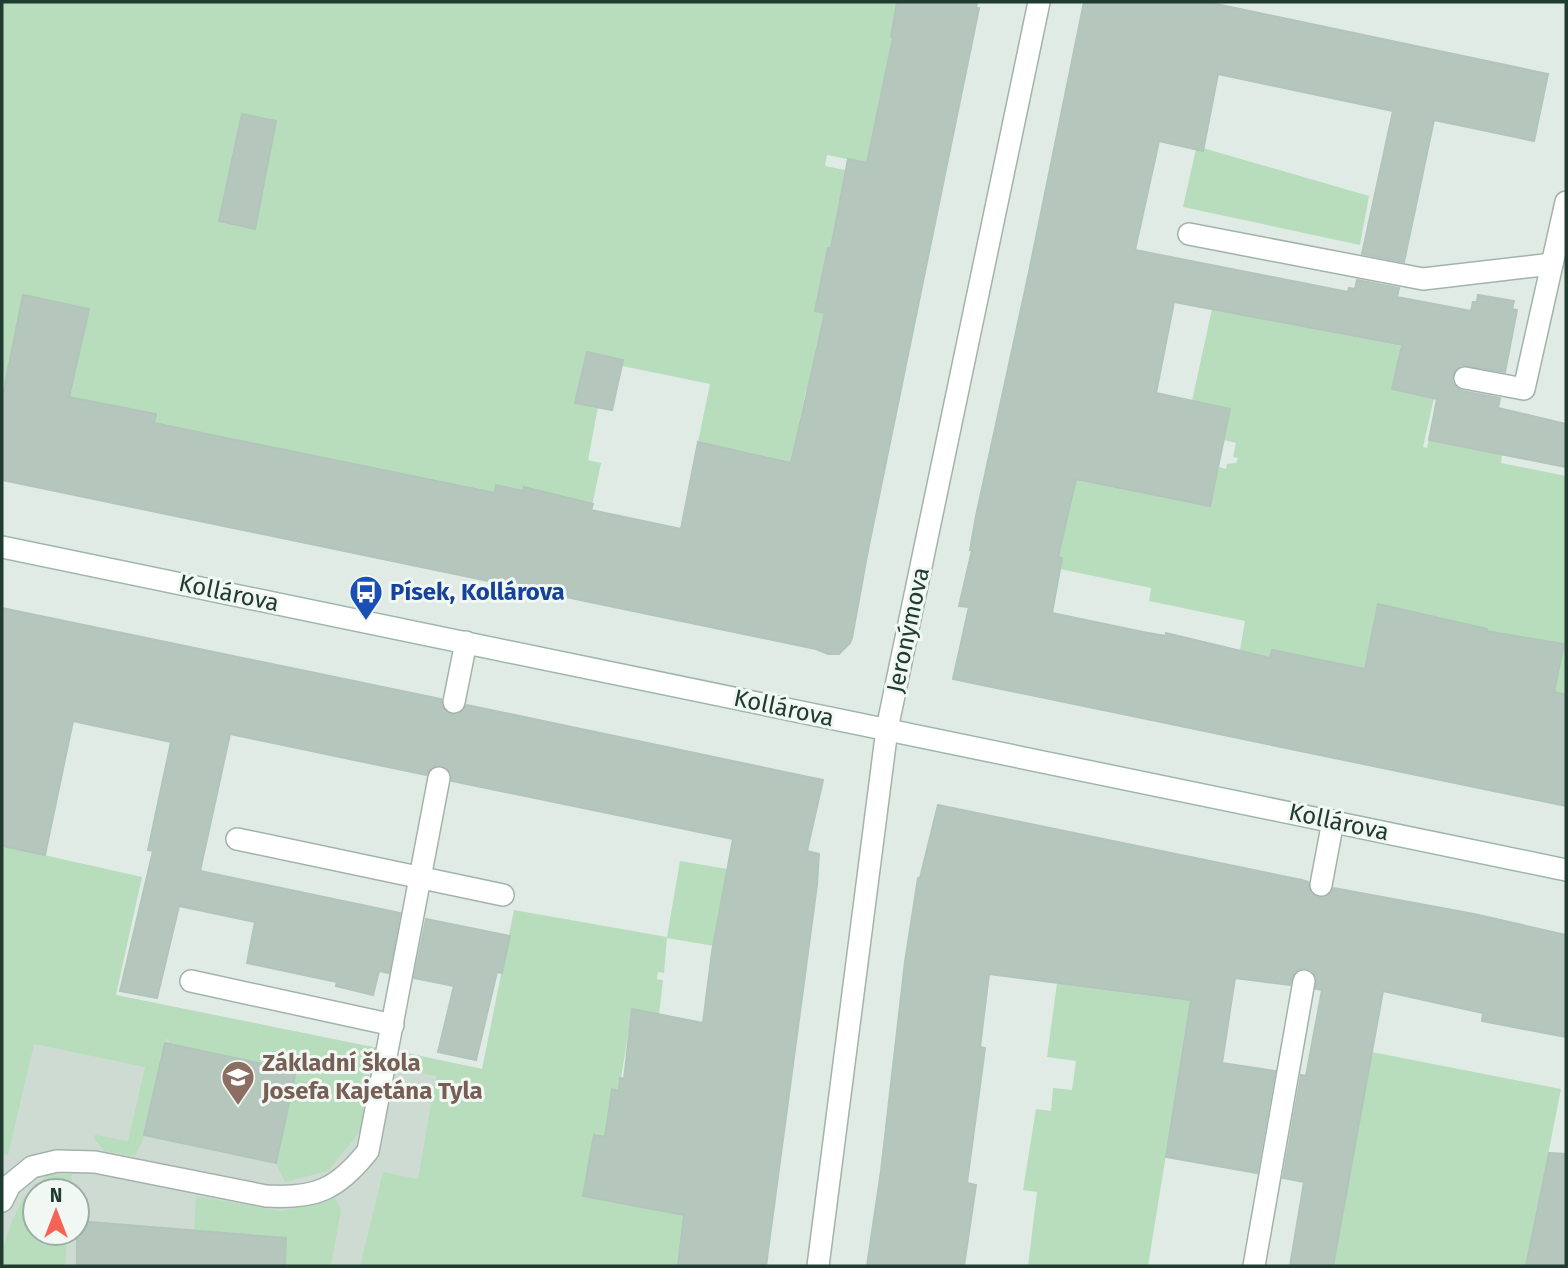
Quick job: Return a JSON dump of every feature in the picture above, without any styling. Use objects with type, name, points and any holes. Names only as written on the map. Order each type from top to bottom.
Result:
[{"type":"main road","name":"Jeronýmova","points":[[818,1266],[887,729],[1039,2]]},
{"type":"main road","points":[[1465,378],[1524,389],[1566,202]]},
{"type":"main road","points":[[1189,234],[1423,279],[1552,264]]},
{"type":"main road","name":"Kollárova","points":[[2,547],[1566,870]]},
{"type":"main road","points":[[454,702],[466,642]]},
{"type":"main road","points":[[2,1201],[10,1185],[32,1167],[57,1161],[95,1162],[266,1196],[293,1198],[313,1194],[334,1185],[352,1171],[368,1151],[439,778]]},
{"type":"main road","points":[[1321,885],[1333,821]]},
{"type":"main road","points":[[237,839],[503,895]]},
{"type":"main road","points":[[191,981],[393,1025]]},
{"type":"main road","points":[[1254,1266],[1304,981]]},
{"type":"shaded area","name":"Základní škola Josefa Kajetána Tyla","points":[[116,995],[482,1069],[441,1266],[2,1266],[2,1036]]},
{"type":"green space","points":[[2,2],[897,2],[893,38],[867,163],[827,155],[825,166],[865,174],[831,248],[828,248],[815,311],[830,314],[814,361],[814,391],[806,390],[791,463],[698,442],[710,384],[622,366],[623,359],[587,352],[575,402],[598,407],[588,460],[601,463],[592,506],[525,487],[523,491],[496,486],[495,493],[171,426],[170,429],[69,399],[2,385]]},
{"type":"green space","points":[[1203,148],[1369,196],[1360,245],[1183,207],[1196,149]]},
{"type":"green space","points":[[1212,309],[1401,346],[1393,389],[1434,398],[1423,447],[1427,448],[1429,440],[1502,454],[1501,463],[1566,476],[1566,695],[1561,694],[1559,702],[1364,669],[1272,650],[1270,658],[1240,650],[1245,621],[1149,601],[1151,588],[1060,569],[1062,558],[1053,557],[1071,478],[1210,505],[1219,467],[1226,469],[1227,464],[1236,463],[1238,458],[1233,457],[1236,443],[1224,440],[1230,409],[1192,401]]},
{"type":"green space","points":[[2,741],[56,752],[35,853],[142,877],[116,995],[377,1048],[363,1128],[328,1171],[285,1182],[276,1163],[295,1071],[169,1044],[166,1039],[144,1138],[135,1156],[104,1151],[93,1137],[95,1135],[128,1141],[145,1067],[34,1044],[8,1155],[2,1154]]},
{"type":"green space","points":[[680,861],[739,871],[735,891],[724,889],[717,921],[729,926],[726,948],[667,938],[664,973],[658,972],[657,979],[663,980],[659,1015],[632,1010],[619,1091],[612,1090],[609,1107],[697,1122],[693,1153],[683,1152],[681,1166],[690,1167],[687,1184],[678,1183],[676,1195],[687,1196],[678,1266],[360,1266],[383,1172],[418,1179],[436,1076],[401,1069],[407,1053],[482,1069],[514,910],[667,937]],"holes":[[[594,1135],[668,1148],[662,1179],[630,1173],[624,1203],[583,1196]]]},
{"type":"green space","points":[[1057,983],[1191,1000],[1148,1266],[1028,1266],[1037,1192],[1023,1190],[1036,1109],[1051,1111],[1053,1088],[1072,1090],[1076,1061],[1047,1057]]},
{"type":"green space","points":[[1372,1052],[1561,1089],[1526,1266],[1333,1266]]},
{"type":"green space","points":[[72,1174],[72,1177],[45,1177]]},
{"type":"green space","points":[[196,1196],[281,1211],[335,1198],[341,1210],[331,1266],[274,1266],[276,1237],[194,1231]]},
{"type":"green space","points":[[21,1203],[21,1247],[67,1247],[65,1266],[2,1266],[2,1251]]},
{"type":"building","points":[[897,2],[977,2],[976,8],[979,8],[852,638],[839,654],[828,654],[816,649],[2,480],[2,399],[23,295],[89,309],[69,397],[156,414],[154,423],[495,493],[496,485],[523,491],[524,487],[593,504],[591,510],[681,529],[698,442],[791,463],[825,313],[815,311],[828,248],[831,248],[848,159],[867,163],[893,38]]},
{"type":"building","points":[[1084,2],[1207,2],[1548,74],[1534,141],[1434,120],[1404,262],[1362,254],[1393,111],[1218,74],[1203,151],[1159,141],[1135,250],[1348,292],[1349,288],[1355,289],[1357,280],[1399,288],[1397,297],[1471,311],[1478,295],[1514,301],[1512,309],[1517,310],[1505,372],[1461,365],[1455,370],[1452,382],[1462,391],[1500,398],[1498,408],[1566,424],[1566,467],[1429,440],[1437,399],[1392,389],[1402,345],[1174,302],[1156,393],[1230,409],[1210,506],[1076,479],[1058,557],[1062,558],[1052,613],[1166,636],[1166,633],[1270,658],[1272,650],[1365,669],[1378,604],[1487,629],[1486,631],[1564,644],[1554,692],[1566,695],[1566,806],[953,679],[969,607],[959,606],[972,550],[976,516]]},
{"type":"building","points":[[242,114],[276,121],[255,229],[219,221]]},
{"type":"building","points":[[587,352],[623,360],[612,410],[575,403]]},
{"type":"building","points":[[2,608],[441,699],[442,707],[451,715],[459,714],[467,705],[823,780],[807,851],[819,854],[817,885],[766,1266],[678,1266],[684,1215],[583,1196],[594,1135],[605,1137],[612,1089],[619,1091],[620,1078],[624,1079],[632,1009],[703,1023],[712,952],[733,839],[452,781],[451,773],[442,765],[434,766],[426,775],[230,734],[200,871],[400,913],[389,973],[379,971],[373,995],[336,986],[337,982],[247,963],[255,922],[179,906],[157,998],[120,991],[153,851],[148,850],[171,742],[73,721],[45,855],[2,846]]},
{"type":"building","points":[[938,805],[1302,880],[1308,882],[1309,890],[1318,898],[1326,897],[1334,888],[1474,914],[1566,935],[1566,1037],[1482,1021],[1483,1013],[1383,991],[1333,1266],[1290,1266],[1304,1182],[1283,1178],[1301,1075],[1306,1076],[1322,990],[1316,989],[1313,971],[1307,968],[1299,969],[1294,973],[1290,985],[1235,978],[1222,1063],[1275,1071],[1257,1173],[1166,1157],[1191,1000],[989,974],[980,1047],[985,1048],[967,1183],[976,1185],[964,1266],[867,1266],[881,1171],[905,962],[918,878]]},
{"type":"building","points":[[426,919],[510,936],[502,973],[497,972],[476,1060],[438,1052],[454,986],[414,978]]},
{"type":"building","points":[[165,1043],[296,1071],[276,1163],[144,1135]]},
{"type":"building","points":[[1549,1153],[1566,1154],[1566,1266],[1526,1266]]},
{"type":"building","points":[[91,1222],[286,1238],[285,1266],[77,1266],[77,1247],[91,1247]]},
{"type":"place","name":"Písek, Kollárova","points":[[366,622]]},
{"type":"place","name":"Základní škola Josefa Kajetána Tyla","points":[[238,1107]]}]
